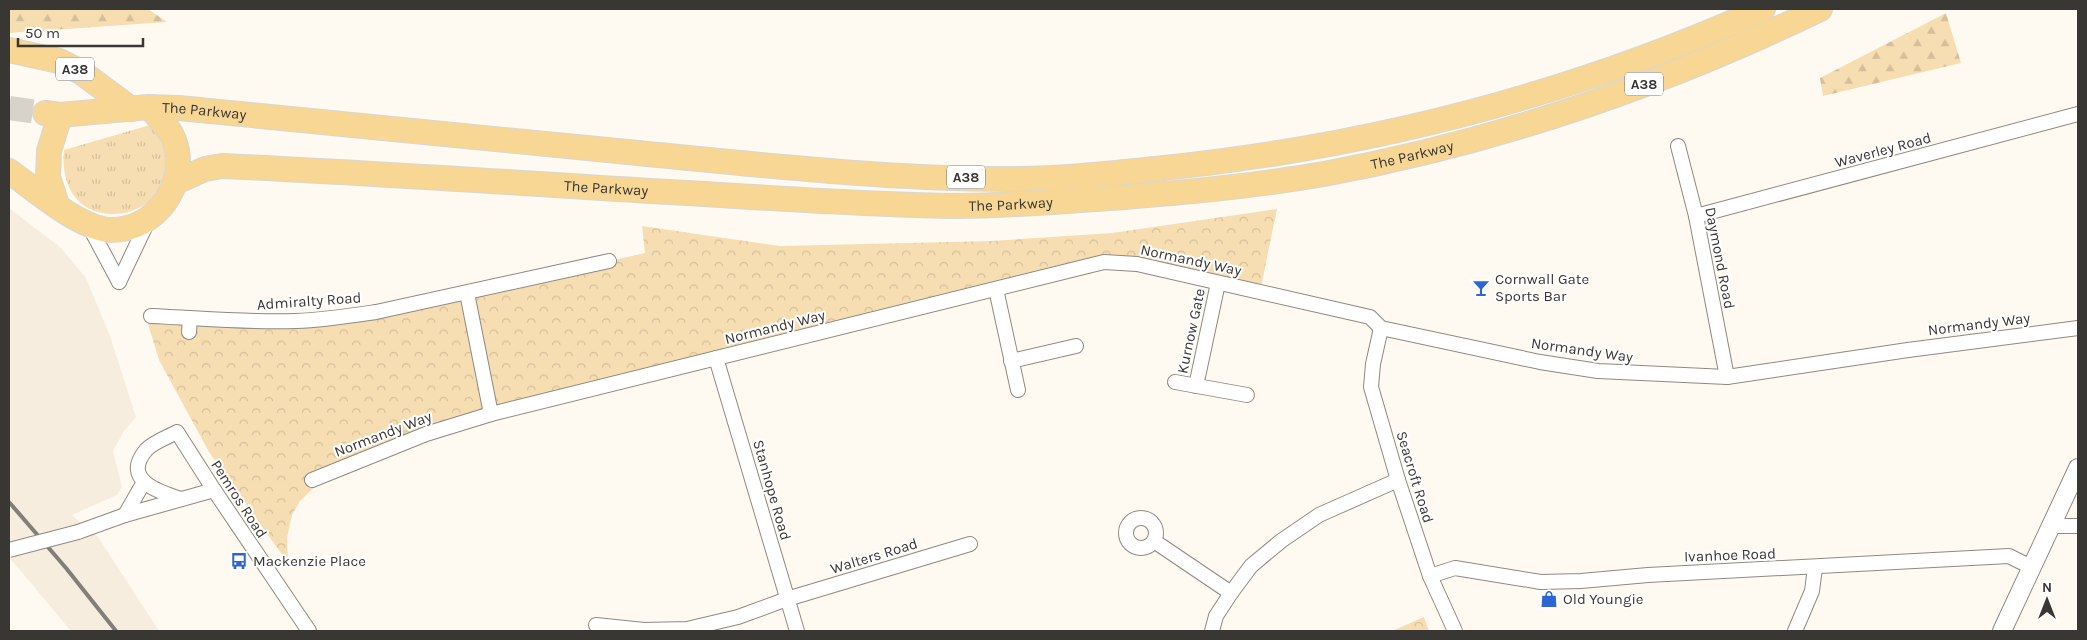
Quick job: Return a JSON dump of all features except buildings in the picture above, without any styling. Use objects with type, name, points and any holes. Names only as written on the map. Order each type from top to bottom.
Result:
[{"type":"highway","name":"The Parkway","points":[[140,108],[179,108],[828,172],[1011,179],[1096,175],[1199,164],[1291,151],[1466,114],[1663,50],[1763,9]]},
{"type":"highway","name":"The Parkway","points":[[176,182],[205,169],[222,166],[846,203],[959,206],[1027,204],[1146,196],[1322,174],[1463,143],[1654,81],[1749,43],[1820,9]]},
{"type":"highway","name":"A38","points":[[9,50],[59,61],[81,72],[140,108]]},
{"type":"highway","points":[[9,171],[57,204],[89,226],[110,230],[130,228],[149,219],[161,208],[176,182],[178,157],[174,139],[163,121],[140,108],[52,114],[48,177],[57,204]]},
{"type":"street","name":"Waverley Road","points":[[1696,216],[2078,114]]},
{"type":"street","name":"Daymond Road","points":[[1678,146],[1696,216],[1727,377]]},
{"type":"street","points":[[89,226],[119,282],[149,219]]},
{"type":"street","name":"Admiralty Road","points":[[151,316],[190,325],[334,318],[376,312],[609,261]]},
{"type":"street","name":"Normandy Way","points":[[312,480],[426,434],[491,414],[1104,262],[1137,264],[1370,317],[1380,328],[1540,362],[1598,371],[1727,377],[1908,350],[2078,328]]},
{"type":"street","name":"Kurnow Gate","points":[[1196,386],[1218,283]]},
{"type":"street","points":[[996,289],[1018,390]]},
{"type":"street","points":[[467,293],[491,414]]},
{"type":"street","name":"Seacroft Road","points":[[1380,328],[1371,387],[1398,480],[1430,576],[1454,631]]},
{"type":"street","points":[[1011,361],[1076,346]]},
{"type":"street","name":"Stanhope Road","points":[[716,358],[797,631]]},
{"type":"street","name":"Kurnow Gate","points":[[1175,382],[1247,395]]},
{"type":"street","name":"Pemros Road","points":[[144,482],[139,471],[140,462],[147,449],[177,432],[310,631]]},
{"type":"street","points":[[2002,631],[2078,468]]},
{"type":"street","points":[[1212,631],[1216,616],[1251,566],[1281,541],[1319,515],[1398,480]]},
{"type":"street","points":[[125,515],[144,482],[155,491],[181,499]]},
{"type":"street","points":[[9,550],[78,532],[125,515],[214,490]]},
{"type":"street","points":[[2050,526],[2078,526]]},
{"type":"street","points":[[1154,541],[1231,593]]},
{"type":"street","name":"Walters Road","points":[[596,625],[644,630],[688,628],[738,617],[787,599],[970,544]]},
{"type":"street","name":"Ivanhoe Road","points":[[1430,576],[1455,568],[1541,582],[2009,556],[2031,567]]},
{"type":"street","points":[[1795,631],[1812,591],[1815,568]]},
{"type":"shaded area","points":[[9,208],[60,247],[86,278],[110,336],[136,417],[124,431],[113,451],[122,487],[117,495],[72,515],[98,537],[159,631],[71,631],[9,557]]},
{"type":"green space","points":[[9,9],[148,9],[167,22],[9,33]]},
{"type":"green space","points":[[1946,13],[1961,63],[1823,96],[1820,78]]},
{"type":"green space","points":[[150,125],[166,156],[164,182],[150,201],[129,212],[105,214],[83,205],[68,184],[64,150]]},
{"type":"green space","points":[[1277,209],[1260,292],[1104,262],[491,414],[322,480],[300,501],[292,515],[287,538],[288,563],[209,452],[159,360],[145,314],[296,321],[467,293],[645,253],[642,226],[780,246],[991,241],[1112,233]]},
{"type":"green space","points":[[1424,617],[1429,631],[1392,631]]},
{"type":"tunnel","points":[[9,108],[45,113]]},
{"type":"railway","points":[[9,502],[66,568],[116,631]]},
{"type":"place","name":"Cornwall Gate Sports Bar","points":[[1481,288]]},
{"type":"place","name":"Mackenzie Place","points":[[239,561]]},
{"type":"place","name":"Old Youngie","points":[[1549,599]]}]
